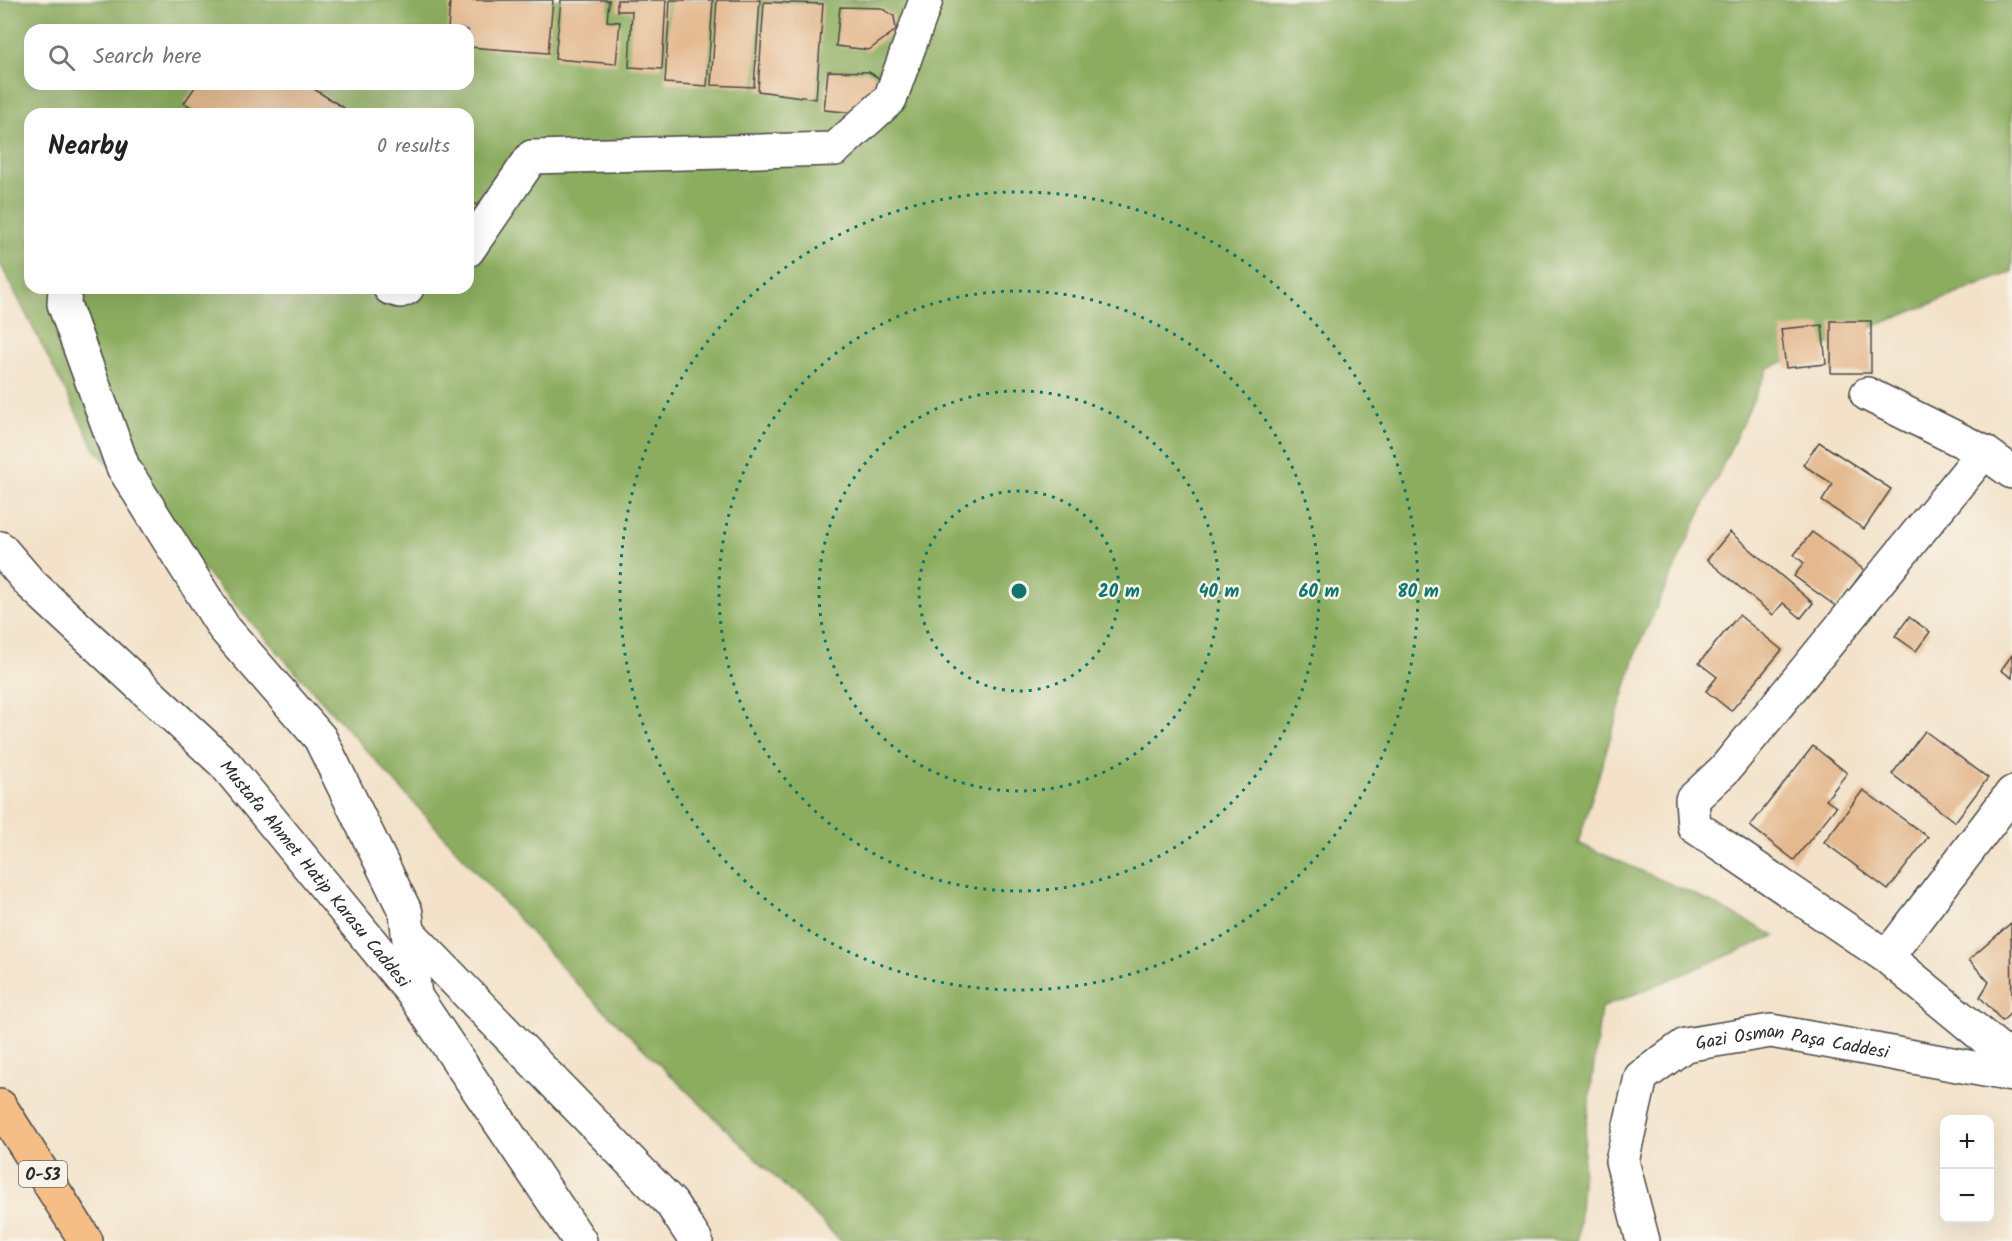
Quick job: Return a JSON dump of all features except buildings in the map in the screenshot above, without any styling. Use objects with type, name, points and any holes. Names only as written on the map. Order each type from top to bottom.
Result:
[{"type":"highway","name":"O-53","points":[[0,1106],[86,1241]]},
{"type":"street","points":[[474,241],[532,157],[835,149],[890,99],[926,0]]},
{"type":"street","points":[[65,294],[64,304],[123,467],[224,628],[320,738],[406,913],[415,996]]},
{"type":"street","points":[[1867,394],[1984,452],[2012,472]]},
{"type":"street","points":[[1984,452],[1725,769],[1692,800],[1694,826],[1887,957],[2012,1060]]},
{"type":"street","name":"Mustafa Ahmet Hatip Karasu Caddesi","points":[[0,548],[31,584],[225,764],[415,996],[580,1241]]},
{"type":"street","points":[[1887,957],[2012,793]]},
{"type":"street","points":[[408,932],[663,1194],[696,1241]]},
{"type":"street","name":"Gazi Osman Paşa Caddesi","points":[[1643,1241],[1622,1161],[1641,1077],[1684,1045],[1771,1031],[2012,1075]]},
{"type":"green space","points":[[0,0],[2012,0],[2012,272],[1768,368],[1638,647],[1578,843],[1702,898],[1775,936],[1601,1008],[1585,1136],[1578,1241],[841,1241],[577,984],[95,449],[0,263]]}]
